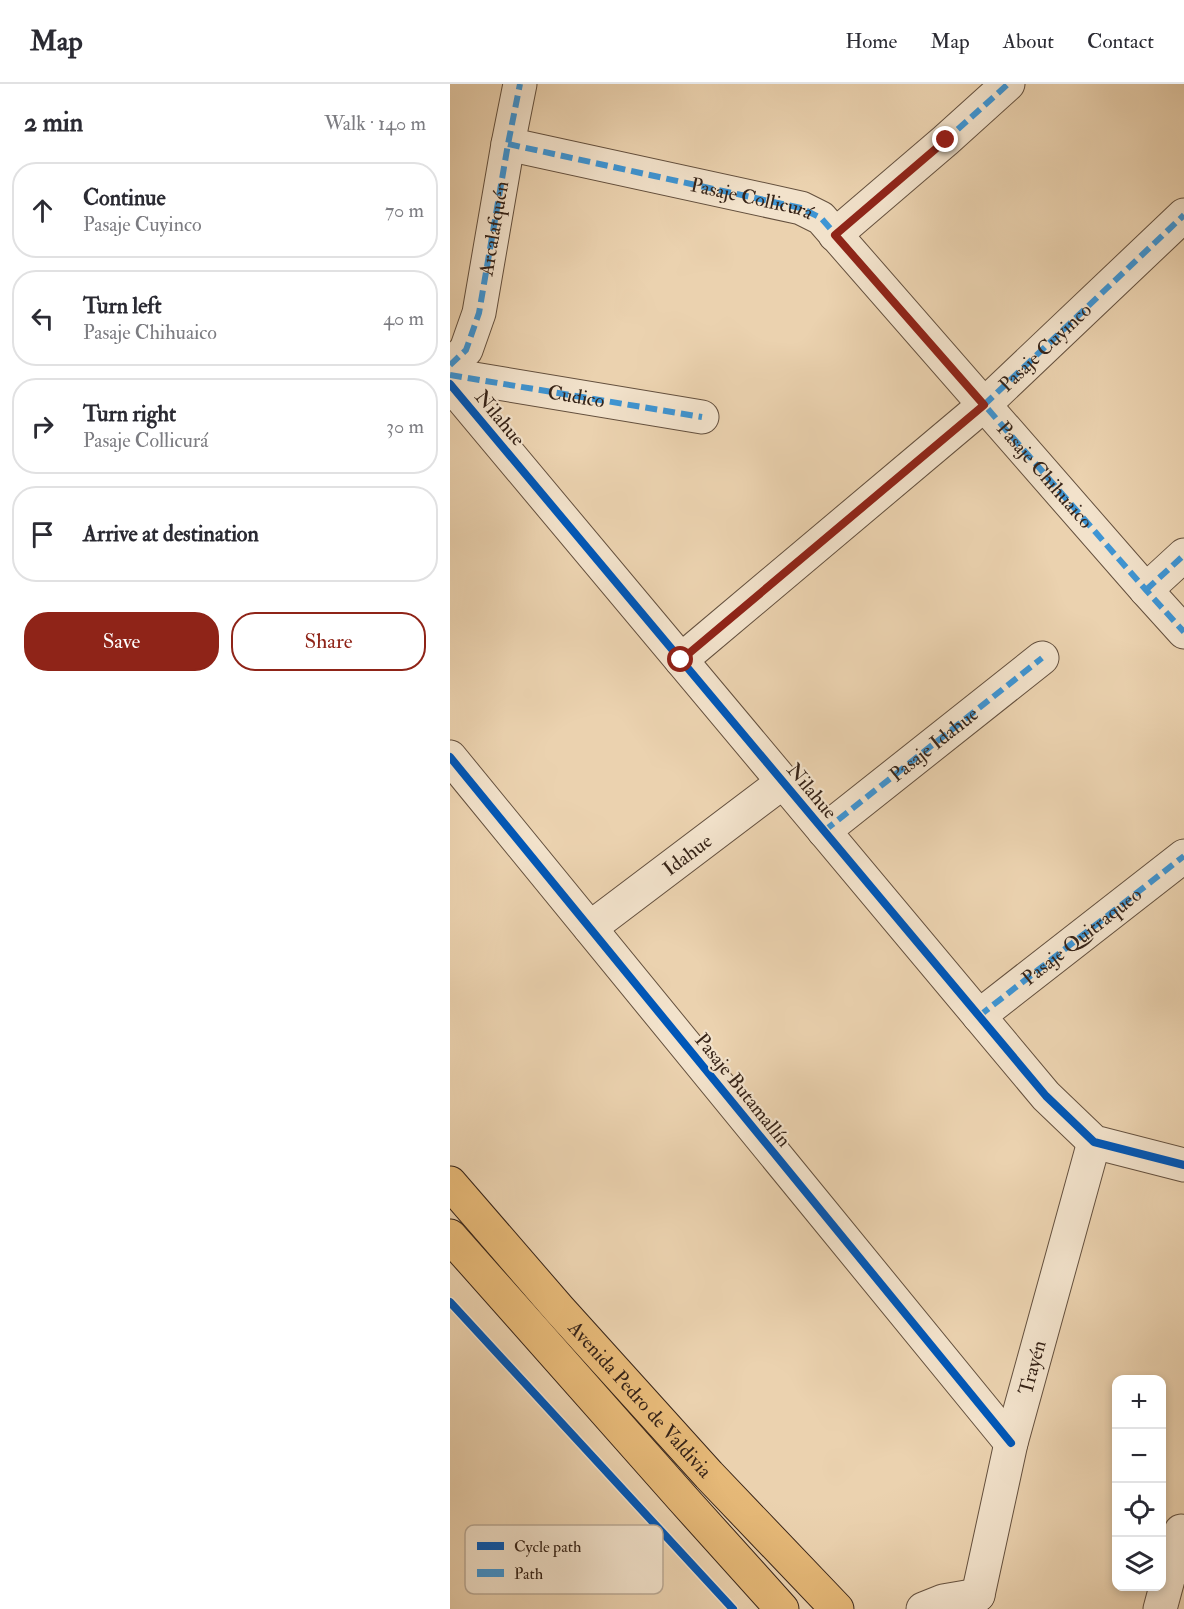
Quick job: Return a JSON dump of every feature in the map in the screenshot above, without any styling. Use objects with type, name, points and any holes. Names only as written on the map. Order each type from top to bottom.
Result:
[{"type":"main road","name":"Avenida Pedro de Valdivia","points":[[450,1183],[559,1309],[709,1475],[837,1609]]},
{"type":"main road","name":"Avenida Pedro de Valdivia","points":[[450,1236],[782,1609]]},
{"type":"street","name":"Arcalafquén","points":[[450,365],[466,350],[479,314],[507,144],[520,84]]},
{"type":"street","name":"Pasaje Collicurá","points":[[507,144],[801,208],[821,218],[835,235],[1008,84]]},
{"type":"street","name":"Pasaje Cuyinco","points":[[681,660],[984,405],[1184,215]]},
{"type":"street","name":"Pasaje Chihuaico","points":[[835,235],[1184,632]]},
{"type":"street","name":"Cudico","points":[[450,375],[702,417]]},
{"type":"street","name":"Nilahue","points":[[450,384],[1046,1096],[1094,1142],[1184,1165]]},
{"type":"street","points":[[1146,590],[1184,555]]},
{"type":"street","name":"Pasaje Idahue","points":[[824,831],[1042,658]]},
{"type":"street","name":"Pasaje Butamallín","points":[[450,757],[1011,1443]]},
{"type":"street","name":"Idahue","points":[[590,928],[783,782]]},
{"type":"street","name":"Pasaje Quitraqueo","points":[[979,1016],[1184,856]]},
{"type":"street","name":"Trayén","points":[[923,1609],[943,1601],[984,1602],[1011,1443],[1094,1142]]},
{"type":"street","points":[[1160,1609],[1181,1532]]},
{"type":"marked path","points":[[450,365],[466,350],[479,313],[520,84]]},
{"type":"marked path","points":[[835,235],[1008,84]]},
{"type":"marked path","points":[[508,144],[801,208],[821,218],[1184,632]]},
{"type":"marked path","points":[[681,660],[984,405],[1184,215]]},
{"type":"marked path","points":[[450,375],[702,417]]},
{"type":"marked path","points":[[1146,590],[1184,555]]},
{"type":"marked path","points":[[824,831],[1042,658]]},
{"type":"marked path","points":[[979,1016],[1184,856]]},
{"type":"cycle path","points":[[450,384],[1046,1096],[1094,1142],[1184,1165]]},
{"type":"cycle path","points":[[450,757],[1011,1443]]},
{"type":"cycle path","points":[[450,1302],[656,1525]]},
{"type":"cycle path","points":[[663,1533],[733,1609]]},
{"type":"route","points":[[681,660],[984,405],[835,235],[946,140]]}]
